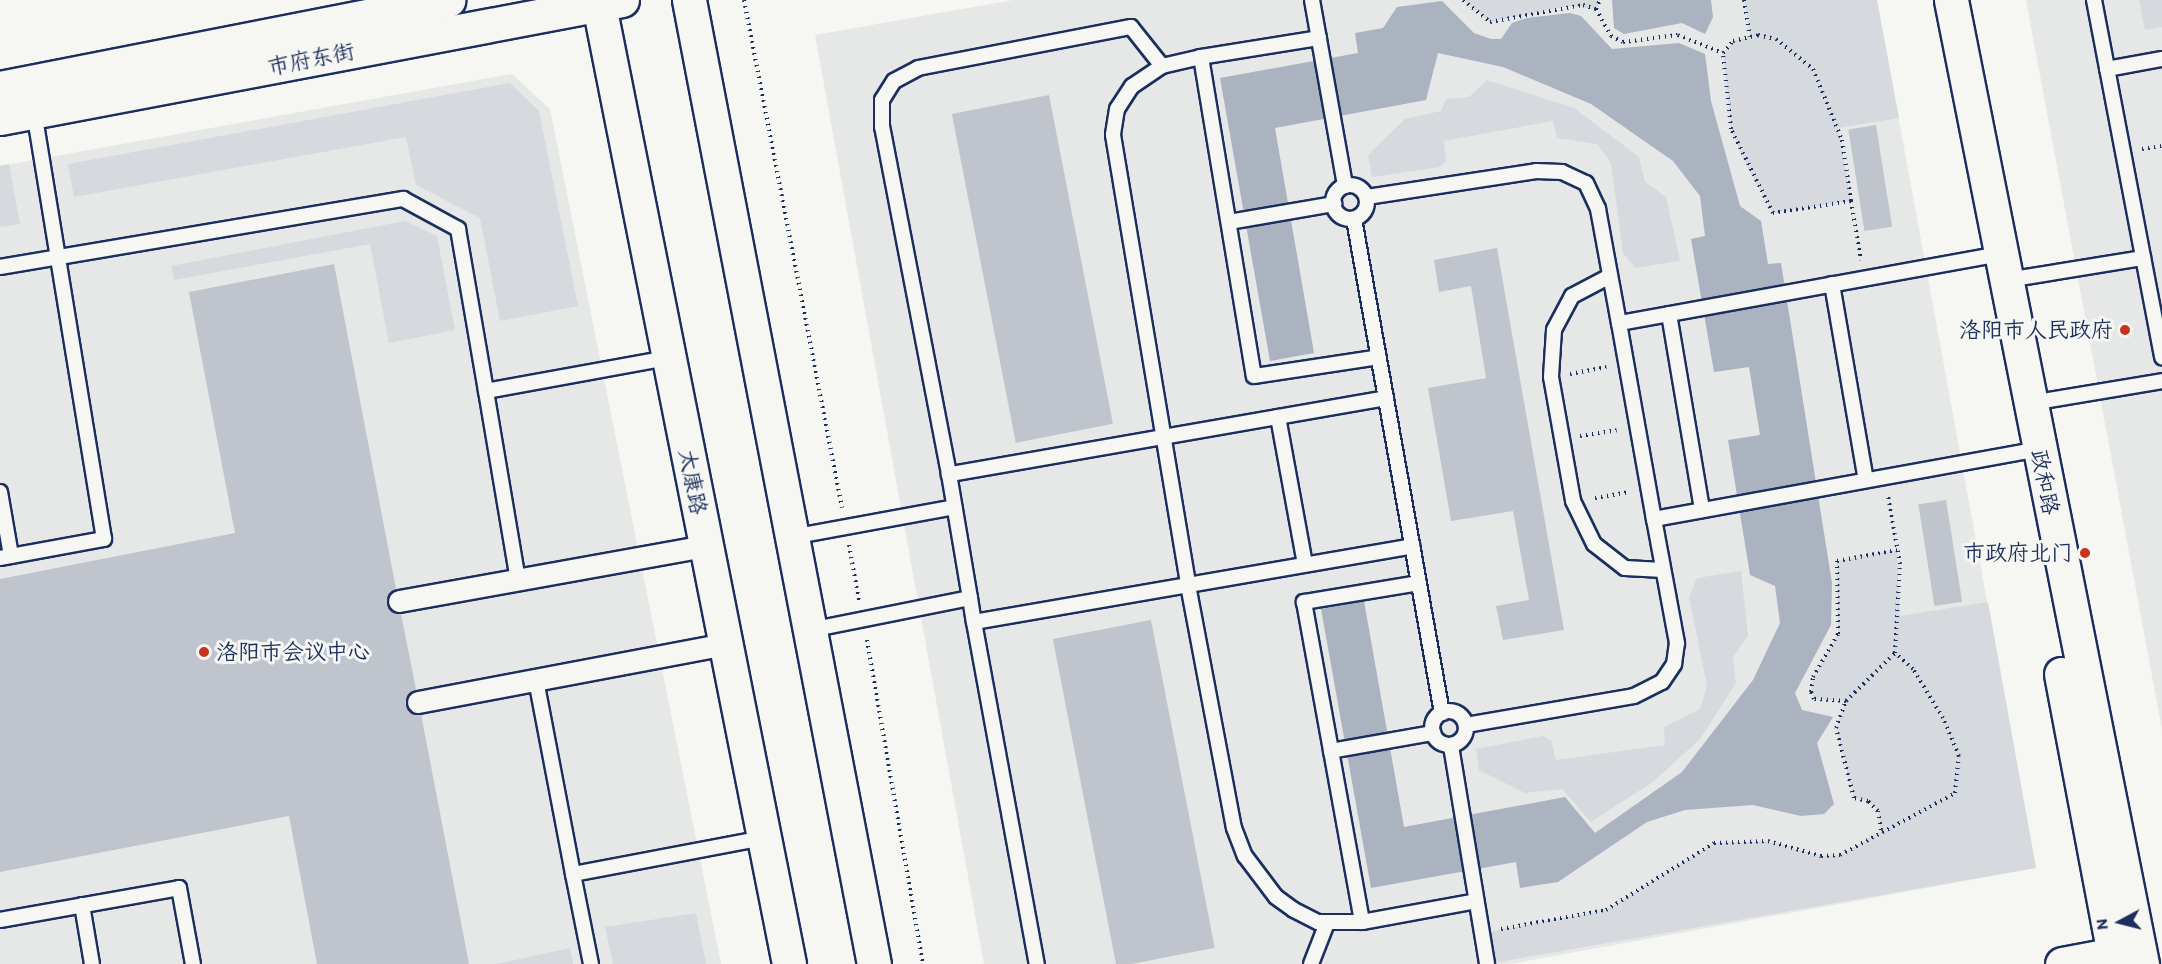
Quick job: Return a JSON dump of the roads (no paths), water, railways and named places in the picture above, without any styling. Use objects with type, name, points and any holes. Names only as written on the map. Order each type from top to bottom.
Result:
[{"type":"street","name":"市府东街","points":[[0,118],[21,94],[448,0]]},
{"type":"street","points":[[689,0],[789,538],[874,964]]},
{"type":"street","name":"政和路","points":[[1932,0],[2029,403],[2028,451]]},
{"type":"street","name":"政和路","points":[[1951,0],[2028,451],[2135,955]]},
{"type":"street","name":"市府东街","points":[[21,94],[606,2]]},
{"type":"street","name":"太康路","points":[[606,2],[668,358],[789,964]]},
{"type":"street","points":[[399,601],[706,546]]},
{"type":"street","points":[[418,702],[725,644]]},
{"type":"street","points":[[2062,964],[2135,955]]},
{"type":"lane","points":[[1235,221],[1334,204],[1345,186],[1311,0]]},
{"type":"lane","points":[[2094,0],[2162,358]]},
{"type":"lane","points":[[1037,964],[882,127],[882,100],[894,81],[918,68],[1131,27],[1162,66]]},
{"type":"lane","points":[[1319,38],[1201,57],[1162,66],[1132,86],[1117,109],[1113,135],[1188,585],[1241,847],[1276,897],[1328,923],[1362,922],[1476,901]]},
{"type":"lane","points":[[1201,57],[1235,221],[1254,376],[1379,357]]},
{"type":"lane","points":[[2107,69],[2162,59]]},
{"type":"lane","points":[[0,492],[5,557],[104,539],[57,257],[21,94]]},
{"type":"lane","points":[[1367,197],[1536,171],[1562,172],[1586,183],[1598,209],[1677,643],[1674,664],[1662,682],[1634,696],[1466,725]]},
{"type":"lane","points":[[1345,186],[1361,188],[1367,197],[1366,209],[1354,219]]},
{"type":"lane","points":[[0,267],[403,199],[458,229],[518,580]]},
{"type":"lane","points":[[1334,204],[1338,214],[1354,219]]},
{"type":"lane","points":[[1354,219],[1442,713],[1432,732]]},
{"type":"lane","points":[[1619,323],[1864,278],[1995,264],[2143,258]]},
{"type":"lane","points":[[1610,276],[1585,285],[1560,312],[1550,354],[1551,377],[1573,501],[1594,544],[1625,568],[1664,570]]},
{"type":"lane","points":[[1832,284],[1866,480]]},
{"type":"lane","points":[[1668,314],[1702,510]]},
{"type":"lane","points":[[486,391],[668,358]]},
{"type":"lane","points":[[2029,403],[2162,381]]},
{"type":"lane","points":[[948,474],[1386,398]]},
{"type":"lane","points":[[1278,417],[1305,564]]},
{"type":"lane","points":[[1654,519],[2028,451]]},
{"type":"lane","points":[[789,538],[954,507]]},
{"type":"lane","points":[[974,622],[1412,546]]},
{"type":"lane","points":[[1362,922],[1337,750],[1304,602],[1419,583]]},
{"type":"lane","points":[[808,630],[970,598]]},
{"type":"lane","points":[[536,680],[591,964]]},
{"type":"lane","points":[[1442,713],[1456,712],[1466,725],[1464,736],[1451,746]]},
{"type":"lane","points":[[1337,750],[1432,732]]},
{"type":"lane","points":[[1432,732],[1440,743],[1451,746]]},
{"type":"lane","points":[[1451,746],[1487,964]]},
{"type":"lane","points":[[573,874],[764,838]]},
{"type":"lane","points":[[0,920],[179,888],[193,964]]},
{"type":"lane","points":[[82,905],[92,964]]},
{"type":"lane","points":[[1311,964],[1328,923]]},
{"type":"place","name":"洛阳市人民政府","points":[[2125,330]]},
{"type":"place","name":"市政府北门","points":[[2085,553]]},
{"type":"place","name":"洛阳市会议中心","points":[[204,652]]}]
